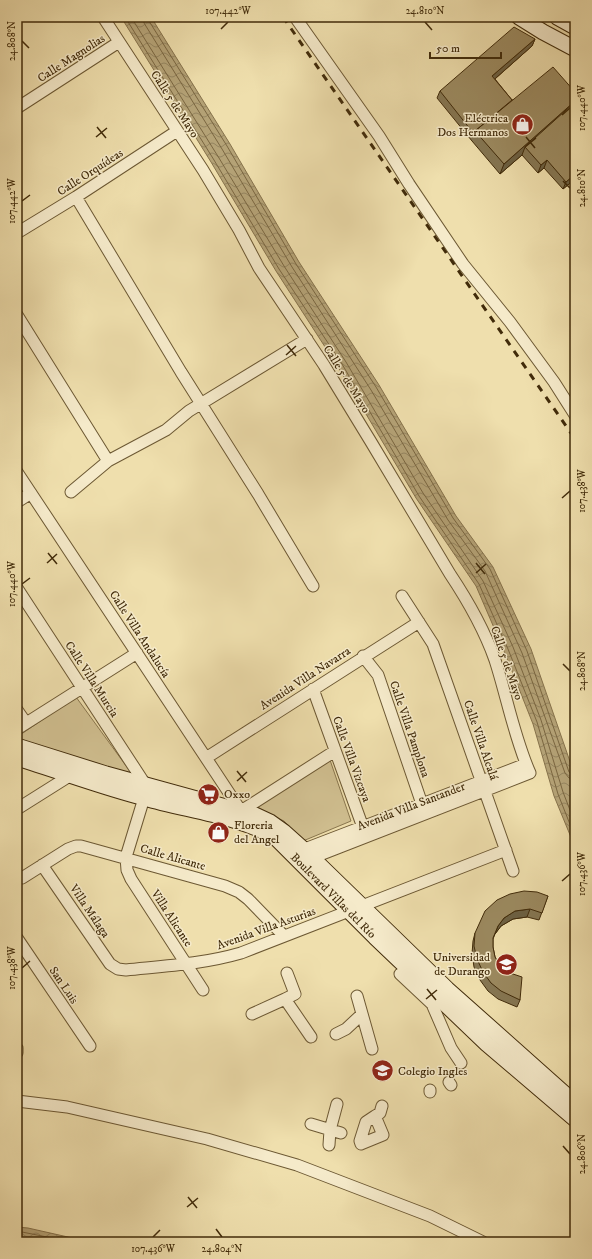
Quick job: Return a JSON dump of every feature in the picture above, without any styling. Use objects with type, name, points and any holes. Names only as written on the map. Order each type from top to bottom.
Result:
[{"type":"street","name":"Calle 5 de Mayo","points":[[103,17],[239,230],[259,268],[307,339],[372,442],[481,625],[495,660],[528,768]]},
{"type":"street","points":[[295,17],[379,136],[463,264],[510,322],[554,382],[575,415]]},
{"type":"street","points":[[519,17],[575,49]]},
{"type":"street","points":[[557,17],[575,27]]},
{"type":"street","name":"Calle Magnolias","points":[[17,108],[119,42]]},
{"type":"street","name":"Calle Orquídeas","points":[[17,233],[76,197],[177,131]]},
{"type":"street","points":[[76,197],[313,586]]},
{"type":"street","points":[[17,315],[108,462]]},
{"type":"street","points":[[71,492],[108,462],[166,430],[189,411],[307,339]]},
{"type":"street","name":"Calle Villa Andalucía","points":[[17,472],[206,758],[240,817]]},
{"type":"street","points":[[17,502],[31,493]]},
{"type":"street","name":"Calle Villa Murcia","points":[[17,588],[82,688],[145,791]]},
{"type":"street","name":"Calle Villa Alcalá","points":[[402,596],[433,644],[513,871]]},
{"type":"street","name":"Avenida Villa Navarra","points":[[206,758],[419,622]]},
{"type":"street","points":[[17,710],[21,726],[137,653]]},
{"type":"street","name":"Calle Villa Pamplona","points":[[364,656],[378,675],[423,809]]},
{"type":"street","name":"Calle Villa Vizcaya","points":[[313,689],[367,837]]},
{"type":"street","name":"Boulevard Villas del Río","points":[[17,746],[73,769],[145,791],[240,817],[270,822],[284,832],[302,856],[355,908],[487,1044],[575,1118]]},
{"type":"street","points":[[240,817],[335,751]]},
{"type":"street","name":"Boulevard Villas del Río","points":[[17,758],[73,769]]},
{"type":"street","name":"Avenida Villa Santander","points":[[302,856],[367,837],[423,809],[528,768]]},
{"type":"street","points":[[17,809],[73,769]]},
{"type":"street","points":[[126,857],[145,791]]},
{"type":"street","points":[[302,856],[363,826],[423,809]]},
{"type":"street","name":"Calle Alicante","points":[[22,878],[68,849],[76,846],[126,857],[225,886],[239,892],[284,936]]},
{"type":"street","name":"Avenida Villa Asturias","points":[[118,969],[126,970],[221,959],[506,850]]},
{"type":"street","name":"Villa Alicante","points":[[126,857],[127,870],[131,879],[203,990]]},
{"type":"street","name":"Villa Málaga","points":[[42,865],[110,964],[118,969]]},
{"type":"street","name":"Boulevard Villas del Río","points":[[355,908],[575,1103]]},
{"type":"street","name":"San Luis","points":[[17,938],[90,1046]]},
{"type":"street","points":[[252,1014],[298,992],[287,973]]},
{"type":"street","points":[[400,974],[432,1004],[451,1048],[461,1063]]},
{"type":"street","points":[[357,996],[361,1015],[372,1049]]},
{"type":"street","points":[[285,999],[311,1037]]},
{"type":"street","points":[[336,1034],[346,1029],[361,1015]]},
{"type":"street","points":[[17,1048],[17,1053]]},
{"type":"street","points":[[17,1101],[66,1107],[207,1139],[297,1165],[430,1216],[483,1242]]},
{"type":"street","points":[[329,1145],[330,1130],[337,1104]]},
{"type":"street","points":[[375,1116],[380,1113],[382,1106]]},
{"type":"street","points":[[311,1124],[342,1133]]},
{"type":"shaded area","points":[[76,697],[132,774],[17,740],[17,737]]},
{"type":"shaded area","points":[[330,760],[351,821],[303,841],[284,821],[251,806]]},
{"type":"water","points":[[121,17],[151,17],[230,144],[299,262],[379,385],[456,516],[493,567],[531,649],[575,776],[575,847],[554,796],[533,724],[476,586],[416,498],[338,367],[276,271],[211,162]]},
{"type":"water","points":[[17,1227],[28,1228],[90,1242],[17,1242]]},
{"type":"building","points":[[514,27],[535,39],[492,76],[512,100],[475,131],[474,134],[440,91]]},
{"type":"building","name":"Eléctrica Dos Hermanos","points":[[553,67],[575,92],[575,101],[504,164],[475,131]]},
{"type":"building","points":[[575,102],[575,174],[566,182],[547,160],[541,165],[525,147]]},
{"type":"building","name":"Universidad de Durango","points":[[524,891],[537,892],[548,896],[542,913],[530,909],[515,911],[504,918],[498,926],[493,938],[495,957],[499,964],[507,972],[522,977],[520,1000],[501,991],[491,983],[483,972],[477,959],[474,946],[475,933],[485,911],[497,900],[510,894]]},
{"type":"railway","points":[[283,17],[575,439]]},
{"type":"place","name":"Eléctrica Dos Hermanos","points":[[523,125]]},
{"type":"place","name":"Oxxo","points":[[209,794]]},
{"type":"place","name":"Floreria del Angel","points":[[218,832]]},
{"type":"place","name":"Universidad de Durango","points":[[506,964]]},
{"type":"place","name":"Colegio Ingles","points":[[383,1071]]}]
